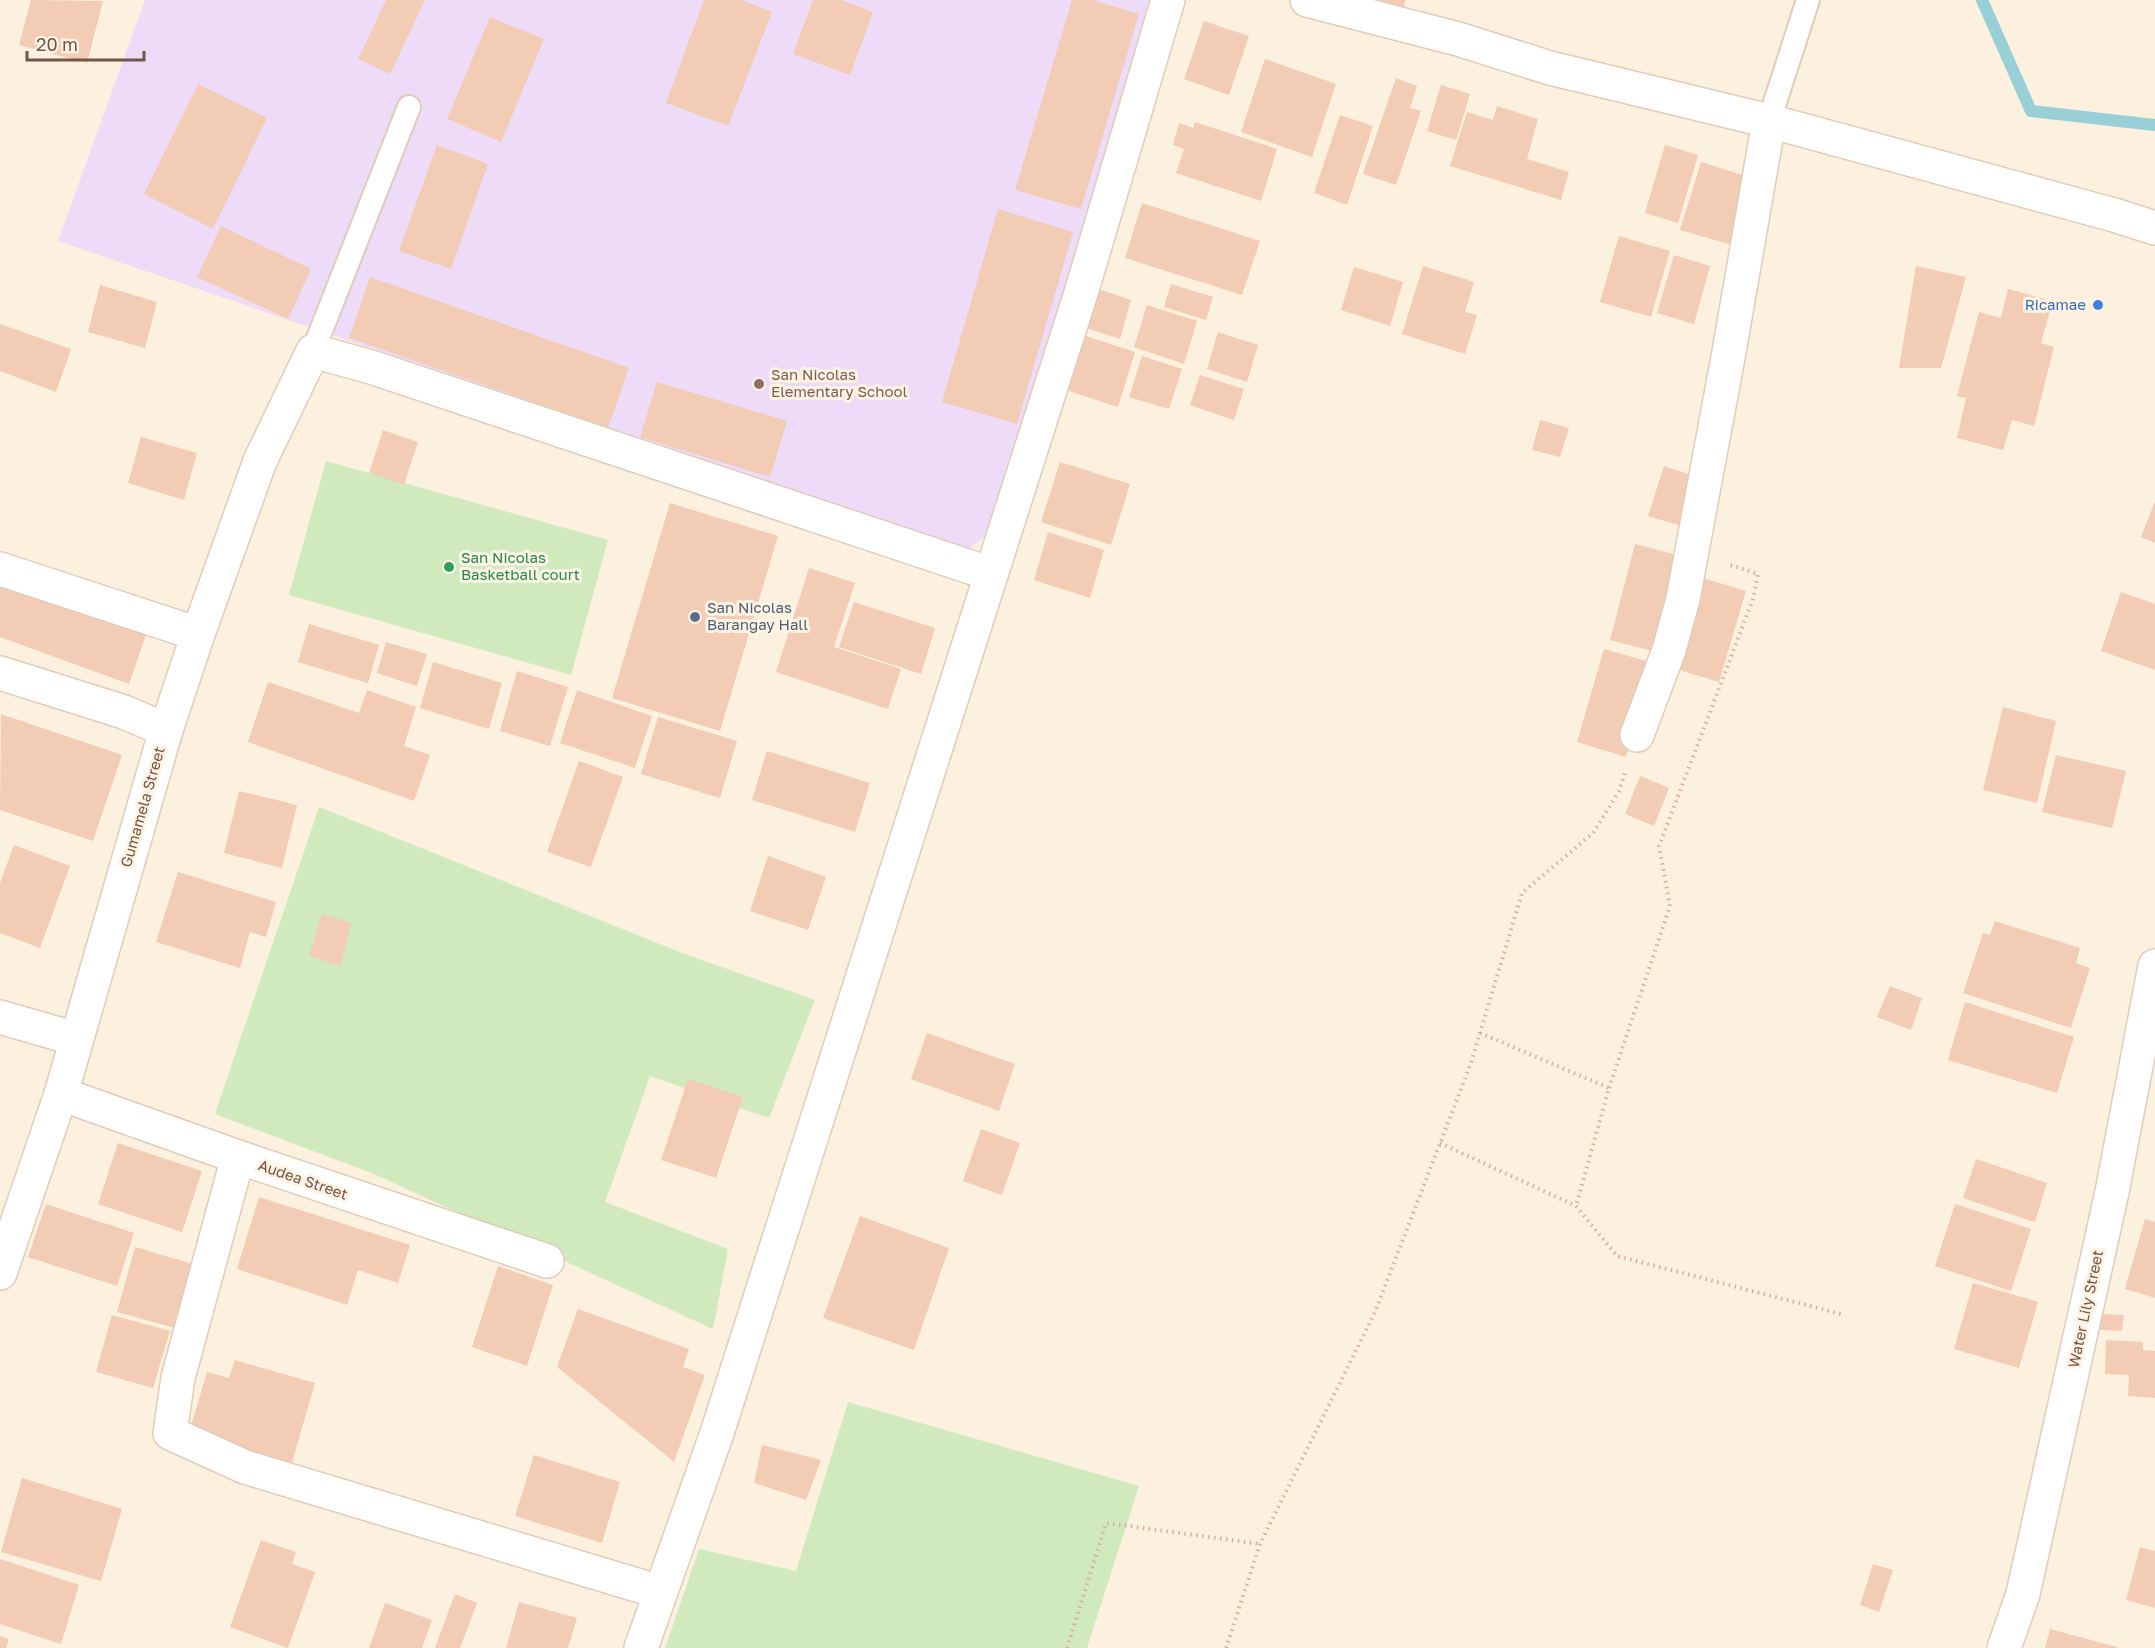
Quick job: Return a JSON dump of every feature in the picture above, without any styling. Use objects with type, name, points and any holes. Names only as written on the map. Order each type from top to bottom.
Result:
[{"type":"street","points":[[641,1648],[717,1433],[1081,293],[1168,0]]},
{"type":"street","points":[[1307,0],[1458,39],[1550,68],[1769,121],[2155,228]]},
{"type":"street","points":[[1637,735],[1669,650],[1683,599],[1769,121]]},
{"type":"street","points":[[313,351],[371,368],[991,574]]},
{"type":"street","name":"Gumamela Street","points":[[0,1273],[61,1094],[166,730],[198,634],[260,461],[313,351]]},
{"type":"street","points":[[0,569],[198,634]]},
{"type":"street","points":[[0,673],[124,712],[166,730]]},
{"type":"street","name":"Water Lily Street","points":[[2004,1648],[2023,1594],[2054,1456],[2112,1192],[2155,966]]},
{"type":"street","points":[[0,1017],[76,1039]]},
{"type":"street","name":"Audea Street","points":[[61,1094],[547,1262]]},
{"type":"street","points":[[238,1157],[178,1378],[170,1433],[245,1467],[660,1592]]},
{"type":"lane","points":[[1769,121],[1808,0]]},
{"type":"lane","points":[[313,351],[409,107]]},
{"type":"path","points":[[1576,1206],[1609,1088],[1670,906],[1659,846],[1753,599],[1758,574],[1691,552]]},
{"type":"path","points":[[1226,1648],[1260,1544],[1375,1311],[1471,1063],[1522,893],[1593,833],[1618,791],[1637,735]]},
{"type":"path","points":[[1480,1033],[1609,1088]]},
{"type":"path","points":[[1440,1143],[1576,1206],[1617,1256],[1841,1314]]},
{"type":"path","points":[[1067,1648],[1106,1523],[1260,1544]]},
{"type":"shaded area","name":"San Nicolas Elementary School","points":[[145,0],[1164,0],[996,527],[966,552],[58,241]]},
{"type":"green space","name":"San Nicolas Basketball court","points":[[326,461],[608,540],[571,675],[289,595]]},
{"type":"green space","points":[[319,807],[682,953],[815,1000],[769,1118],[650,1076],[605,1202],[728,1249],[713,1329],[374,1174],[215,1114]]},
{"type":"green space","points":[[848,1402],[1139,1486],[1087,1648],[665,1648],[699,1549],[796,1571]]},
{"type":"building","points":[[31,0],[103,1],[87,63],[19,45]]},
{"type":"building","points":[[386,0],[425,0],[390,74],[358,59]]},
{"type":"building","points":[[704,0],[742,0],[772,12],[728,126],[666,103]]},
{"type":"building","points":[[813,0],[841,0],[873,12],[850,75],[793,54]]},
{"type":"building","points":[[1072,0],[1092,0],[1139,14],[1081,209],[1015,190]]},
{"type":"building","points":[[1370,0],[1406,0],[1401,13]]},
{"type":"building","points":[[490,17],[544,39],[501,142],[447,119]]},
{"type":"building","points":[[1204,21],[1249,36],[1229,95],[1184,79]]},
{"type":"building","points":[[1265,59],[1336,84],[1312,157],[1241,132]]},
{"type":"building","points":[[1396,78],[1417,86],[1410,108],[1421,111],[1396,185],[1363,174]]},
{"type":"building","points":[[198,84],[267,118],[213,229],[144,194]]},
{"type":"building","points":[[1441,85],[1470,94],[1456,140],[1427,131]]},
{"type":"building","points":[[1497,106],[1538,119],[1527,159],[1569,172],[1561,200],[1450,166],[1467,112],[1493,120]]},
{"type":"building","points":[[1340,115],[1373,126],[1347,205],[1314,193]]},
{"type":"building","points":[[1195,122],[1277,149],[1261,201],[1176,173],[1184,149],[1173,145],[1179,123],[1193,128]]},
{"type":"building","points":[[437,145],[488,164],[451,269],[399,251]]},
{"type":"building","points":[[1665,145],[1698,155],[1678,223],[1645,213]]},
{"type":"building","points":[[1701,162],[1752,178],[1732,245],[1680,230]]},
{"type":"building","points":[[1142,203],[1260,241],[1242,295],[1125,258]]},
{"type":"building","points":[[998,209],[1073,232],[1017,424],[942,402]]},
{"type":"building","points":[[221,226],[311,269],[288,319],[197,277]]},
{"type":"building","points":[[1619,236],[1670,251],[1651,317],[1600,302]]},
{"type":"building","points":[[1674,255],[1710,266],[1694,324],[1657,313]]},
{"type":"building","points":[[1423,266],[1474,282],[1465,312],[1477,315],[1465,354],[1402,334]]},
{"type":"building","points":[[1916,266],[1966,277],[1941,368],[1899,368]]},
{"type":"building","points":[[1354,267],[1403,282],[1390,326],[1341,310]]},
{"type":"building","points":[[370,277],[629,368],[608,428],[349,338]]},
{"type":"building","points":[[1171,284],[1213,297],[1206,320],[1164,307]]},
{"type":"building","points":[[100,285],[157,302],[145,348],[88,332]]},
{"type":"building","points":[[1098,289],[1131,300],[1120,339],[1086,328]]},
{"type":"building","points":[[2008,289],[2053,301],[2041,343],[2054,347],[2034,426],[2012,420],[2003,450],[1957,438],[1966,398],[1957,396],[1979,312],[2001,318]]},
{"type":"building","points":[[1147,305],[1197,321],[1184,364],[1134,347]]},
{"type":"building","points":[[0,324],[71,349],[56,392],[0,371]]},
{"type":"building","points":[[1218,332],[1258,345],[1247,382],[1207,369]]},
{"type":"building","points":[[1083,335],[1135,352],[1118,407],[1066,390]]},
{"type":"building","points":[[1142,356],[1182,369],[1169,409],[1129,397]]},
{"type":"building","points":[[1200,375],[1244,389],[1234,420],[1190,405]]},
{"type":"building","points":[[657,382],[787,421],[770,477],[640,437]]},
{"type":"building","points":[[1540,420],[1569,428],[1560,457],[1532,450]]},
{"type":"building","points":[[383,430],[418,442],[404,485],[369,473]]},
{"type":"building","points":[[141,437],[197,453],[184,500],[128,483]]},
{"type":"building","points":[[1060,462],[1130,484],[1111,545],[1041,522]]},
{"type":"building","points":[[1664,466],[1700,478],[1685,527],[1648,516]]},
{"type":"building","points":[[2155,501],[2155,543],[2141,537]]},
{"type":"building","name":"San Nicolas Barangay Hall","points":[[670,503],[778,536],[720,731],[612,698]]},
{"type":"building","points":[[1048,532],[1104,550],[1090,598],[1034,580]]},
{"type":"building","points":[[1635,544],[1689,558],[1664,654],[1610,640]]},
{"type":"building","points":[[809,568],[855,583],[834,647],[901,669],[888,709],[776,672]]},
{"type":"building","points":[[0,576],[148,629],[129,684],[0,637]]},
{"type":"building","points":[[1696,576],[1746,591],[1719,682],[1669,667]]},
{"type":"building","points":[[2121,592],[2155,604],[2155,670],[2101,651]]},
{"type":"building","points":[[854,602],[935,628],[921,674],[839,647]]},
{"type":"building","points":[[309,624],[379,645],[368,683],[298,662]]},
{"type":"building","points":[[386,642],[427,654],[417,686],[377,673]]},
{"type":"building","points":[[1604,649],[1653,663],[1626,757],[1577,742]]},
{"type":"building","points":[[433,662],[502,683],[489,729],[420,708]]},
{"type":"building","points":[[517,671],[568,687],[550,746],[500,731]]},
{"type":"building","points":[[268,682],[359,713],[367,690],[416,707],[404,746],[430,755],[414,801],[248,742]]},
{"type":"building","points":[[577,690],[652,716],[635,768],[560,743]]},
{"type":"building","points":[[2003,707],[2056,721],[2037,803],[1983,790]]},
{"type":"building","points":[[1,714],[122,755],[93,841],[0,810]]},
{"type":"building","points":[[658,717],[737,741],[720,798],[641,774]]},
{"type":"building","points":[[767,751],[870,783],[855,832],[752,800]]},
{"type":"building","points":[[2056,755],[2126,771],[2112,828],[2042,812]]},
{"type":"building","points":[[579,761],[623,777],[591,867],[547,852]]},
{"type":"building","points":[[1640,776],[1669,788],[1654,826],[1625,814]]},
{"type":"building","points":[[239,791],[297,805],[282,868],[224,853]]},
{"type":"building","points":[[14,845],[70,866],[40,948],[0,933],[0,883]]},
{"type":"building","points":[[768,856],[826,877],[808,930],[750,911]]},
{"type":"building","points":[[178,872],[276,902],[266,937],[250,932],[240,968],[156,942]]},
{"type":"building","points":[[322,914],[352,923],[340,966],[309,956]]},
{"type":"building","points":[[1995,921],[2080,948],[2076,963],[2090,968],[2071,1028],[1963,993],[1983,933],[1990,935]]},
{"type":"building","points":[[1890,986],[1922,998],[1911,1030],[1877,1017]]},
{"type":"building","points":[[1965,1002],[2074,1037],[2057,1093],[1948,1060]]},
{"type":"building","points":[[927,1033],[1015,1064],[999,1111],[911,1079]]},
{"type":"building","points":[[688,1079],[743,1097],[716,1178],[661,1160]]},
{"type":"building","points":[[981,1129],[1020,1143],[1002,1195],[963,1181]]},
{"type":"building","points":[[118,1143],[202,1171],[182,1232],[98,1204]]},
{"type":"building","points":[[1976,1159],[2047,1183],[2035,1222],[1963,1198]]},
{"type":"building","points":[[259,1197],[410,1245],[398,1283],[358,1270],[347,1305],[237,1269]]},
{"type":"building","points":[[46,1204],[134,1233],[117,1286],[28,1257]]},
{"type":"building","points":[[1955,1204],[2031,1229],[2011,1291],[1935,1266]]},
{"type":"building","points":[[860,1216],[949,1248],[914,1350],[823,1318]]},
{"type":"building","points":[[2145,1219],[2155,1222],[2155,1298],[2125,1289]]},
{"type":"building","points":[[135,1247],[193,1264],[175,1328],[117,1312]]},
{"type":"building","points":[[498,1266],[553,1285],[527,1366],[472,1347]]},
{"type":"building","points":[[1973,1283],[2038,1302],[2019,1368],[1954,1349]]},
{"type":"building","points":[[578,1309],[689,1349],[683,1367],[705,1375],[674,1462],[557,1367]]},
{"type":"building","points":[[2086,1313],[2124,1315],[2122,1331],[2085,1329]]},
{"type":"building","points":[[112,1315],[170,1331],[153,1388],[96,1372]]},
{"type":"building","points":[[2106,1340],[2143,1342],[2143,1350],[2155,1351],[2155,1398],[2128,1396],[2129,1375],[2105,1374]]},
{"type":"building","points":[[235,1360],[315,1383],[291,1466],[188,1436],[207,1372],[229,1378]]},
{"type":"building","points":[[762,1445],[821,1460],[806,1500],[754,1483]]},
{"type":"building","points":[[534,1455],[620,1482],[602,1543],[515,1516]]},
{"type":"building","points":[[22,1478],[122,1509],[101,1581],[1,1552]]},
{"type":"building","points":[[261,1540],[296,1552],[292,1564],[315,1572],[288,1648],[230,1627]]},
{"type":"building","points":[[2140,1547],[2155,1551],[2155,1608],[2126,1600]]},
{"type":"building","points":[[0,1559],[79,1585],[61,1644],[0,1624]]},
{"type":"building","points":[[1873,1564],[1893,1570],[1879,1612],[1860,1605]]},
{"type":"building","points":[[455,1594],[477,1603],[460,1648],[435,1648]]},
{"type":"building","points":[[519,1602],[577,1618],[568,1648],[506,1648]]},
{"type":"building","points":[[385,1603],[432,1620],[422,1648],[369,1648]]},
{"type":"building","points":[[2050,1629],[2117,1647],[2117,1648],[2045,1648]]},
{"type":"building","points":[[0,1636],[9,1639],[6,1648],[0,1648]]},
{"type":"waterway","points":[[1982,0],[2031,111],[2155,125]]},
{"type":"place","name":"Ricamae","points":[[2098,305]]},
{"type":"place","name":"San Nicolas Elementary School","points":[[759,384]]},
{"type":"place","name":"San Nicolas Basketball court","points":[[449,567]]},
{"type":"place","name":"San Nicolas Barangay Hall","points":[[695,617]]}]
